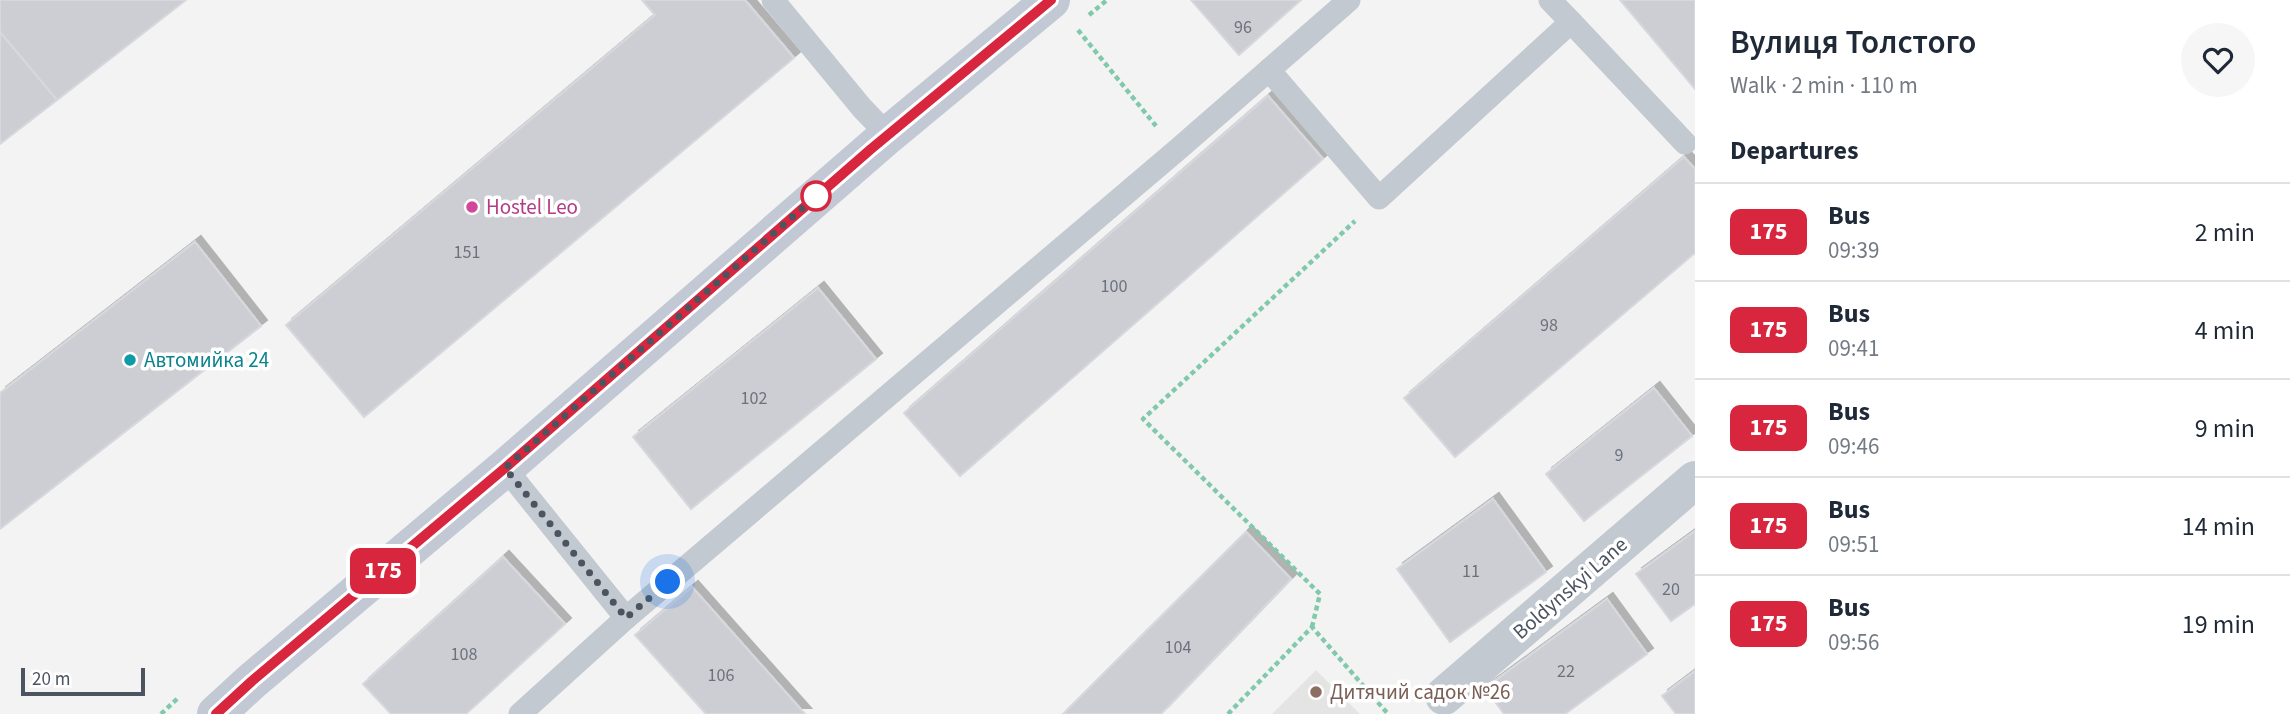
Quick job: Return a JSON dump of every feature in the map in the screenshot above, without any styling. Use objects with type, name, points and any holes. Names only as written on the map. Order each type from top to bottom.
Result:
[{"type":"main road","points":[[216,714],[505,468],[888,135],[1063,13]]},
{"type":"street","name":"Boldynskyi Lane","points":[[1444,696],[1695,480]]},
{"type":"lane","points":[[773,0],[862,108],[888,135]]},
{"type":"lane","points":[[520,714],[626,618],[1176,151],[1349,0]]},
{"type":"lane","points":[[1550,0],[1685,143]]},
{"type":"lane","points":[[1269,69],[1379,198],[1571,22]]},
{"type":"lane","points":[[505,468],[626,618]]},
{"type":"path","points":[[1063,13],[1176,151]]},
{"type":"path","points":[[1228,714],[1312,626],[1320,594],[1143,419],[1379,198]]},
{"type":"path","points":[[1312,626],[1388,714]]},
{"type":"shaded area","name":"Дитячий садок №26","points":[[1316,670],[1360,714],[1272,714]]},
{"type":"building","points":[[0,0],[186,0],[57,100],[0,32]]},
{"type":"building","points":[[642,0],[745,0],[794,58],[364,417],[286,325],[655,15]]},
{"type":"building","points":[[1191,0],[1301,0],[1239,55]]},
{"type":"building","points":[[1620,0],[1695,0],[1695,89]]},
{"type":"building","points":[[0,32],[57,100],[0,144]]},
{"type":"building","points":[[1268,96],[1323,159],[960,476],[904,413]]},
{"type":"building","points":[[1684,157],[1695,169],[1695,253],[1455,457],[1404,398]]},
{"type":"building","name":"Автомийка 24","points":[[195,242],[261,326],[0,529],[0,393]]},
{"type":"building","points":[[818,288],[876,359],[691,509],[633,437]]},
{"type":"building","points":[[1654,388],[1692,436],[1584,521],[1546,474]]},
{"type":"building","points":[[1493,499],[1546,572],[1450,642],[1397,569]]},
{"type":"building","points":[[1695,531],[1695,604],[1671,621],[1636,574]]},
{"type":"building","points":[[1246,532],[1291,579],[1161,714],[1063,714]]},
{"type":"building","points":[[503,557],[565,624],[466,714],[391,714],[363,684]]},
{"type":"building","points":[[692,587],[805,714],[706,714],[635,635]]},
{"type":"building","points":[[1607,599],[1647,654],[1565,714],[1504,714],[1485,688]]},
{"type":"building","points":[[1695,671],[1695,714],[1676,714],[1662,696]]},
{"type":"bus line","name":"175","points":[[216,714],[505,468],[871,149],[1051,0]]},
{"type":"place","name":"Hostel Leo","points":[[472,207]]},
{"type":"place","name":"Автомийка 24","points":[[130,360]]},
{"type":"place","name":"Дитячий садок №26","points":[[1316,692]]},
{"type":"route","points":[[668,582],[626,618],[505,468],[822,191],[816,196]]}]
